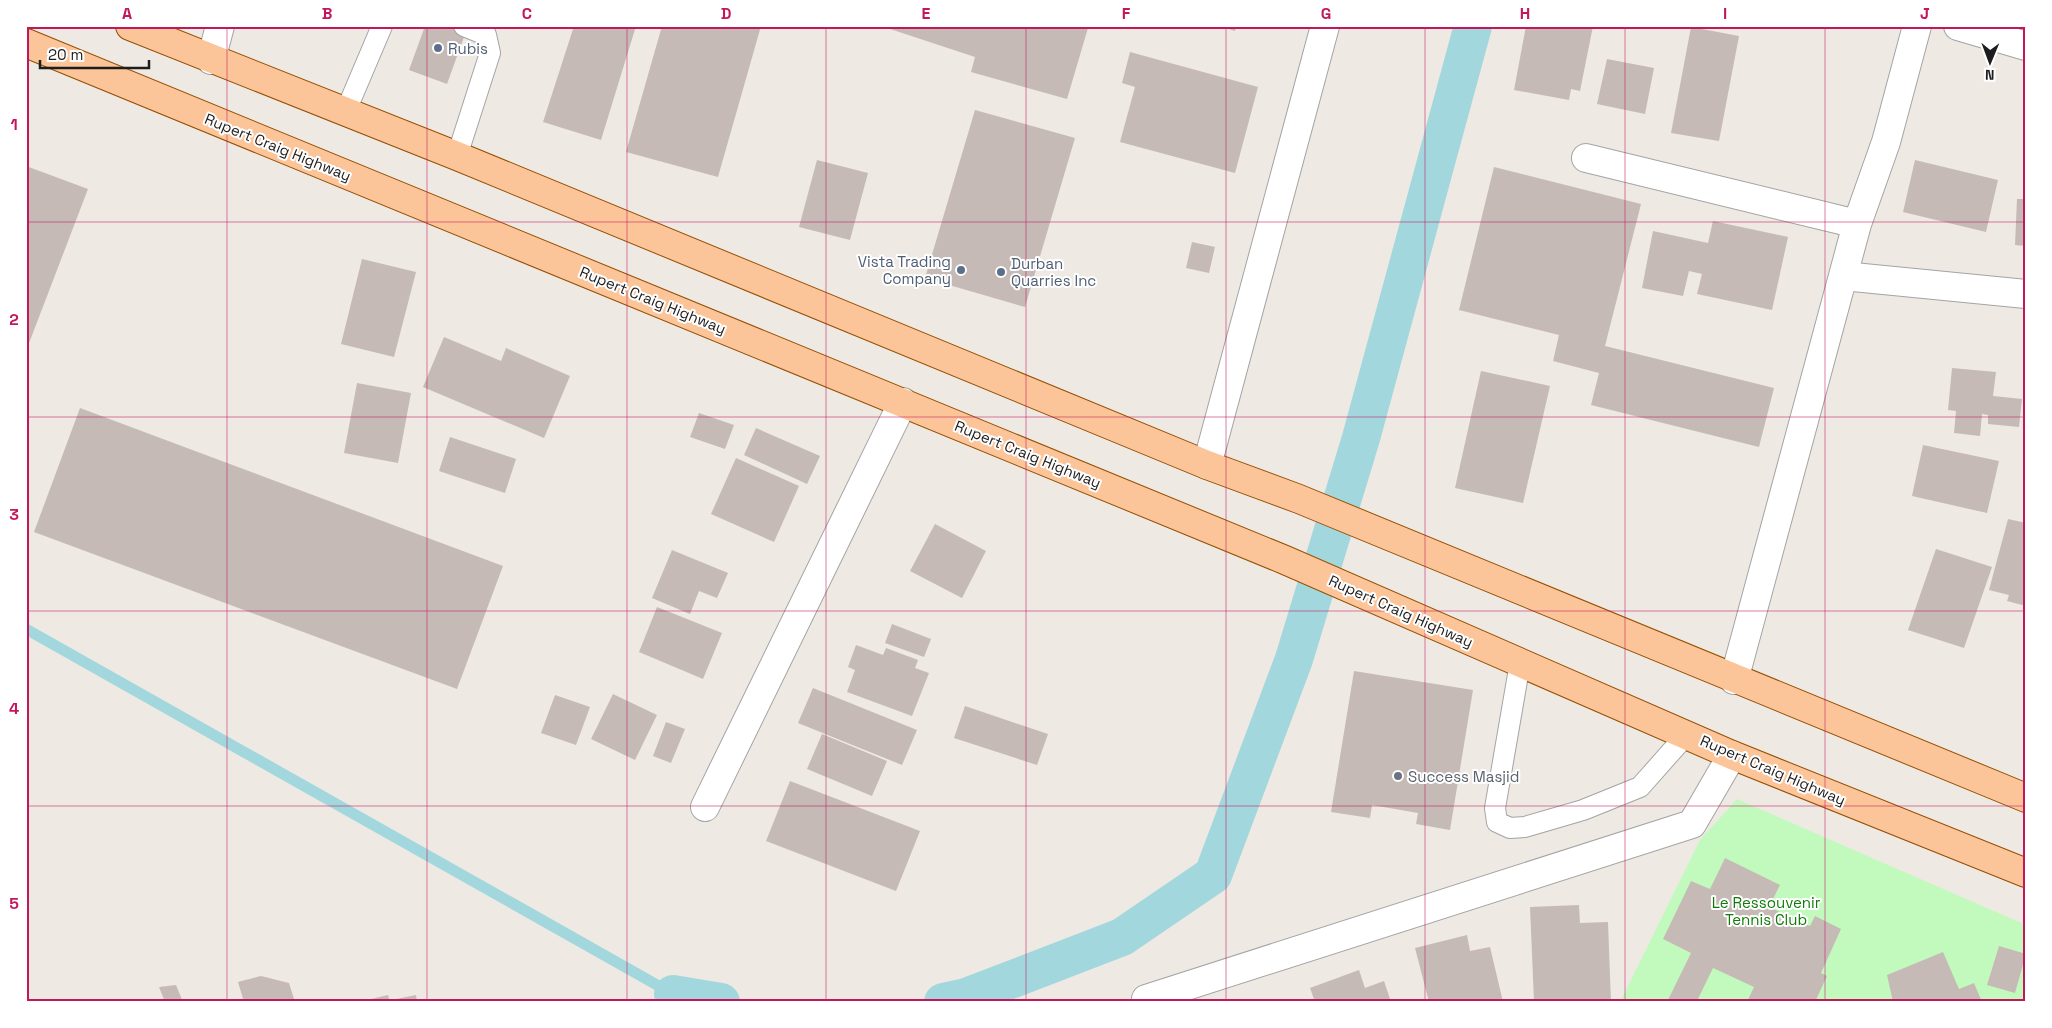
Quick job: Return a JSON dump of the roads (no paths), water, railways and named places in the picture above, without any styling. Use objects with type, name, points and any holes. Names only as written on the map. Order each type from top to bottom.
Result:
[{"type":"main road","points":[[130,26],[211,60],[456,156],[1207,465],[1299,499],[1734,680],[2026,798]]},
{"type":"main road","name":"Rupert Craig Highway","points":[[26,43],[1285,560],[1732,755],[2026,874]]},
{"type":"street","points":[[211,60],[220,26]]},
{"type":"street","points":[[1207,465],[1325,26]]},
{"type":"street","points":[[1734,680],[1857,224],[1886,142],[1917,26]]},
{"type":"street","points":[[1958,26],[2013,38]]},
{"type":"street","points":[[1586,158],[1857,224]]},
{"type":"street","points":[[1843,276],[2026,294]]},
{"type":"street","points":[[706,807],[903,402]]},
{"type":"street","points":[[1146,999],[1692,824],[1732,755]]},
{"type":"lane","points":[[345,112],[382,26]]},
{"type":"lane","points":[[456,156],[490,53],[486,35],[464,26]]},
{"type":"lane","points":[[1520,663],[1495,808],[1497,822],[1510,828],[1525,827],[1583,810],[1640,787],[1686,734]]},
{"type":"waterway","points":[[943,1002],[966,997],[1122,937],[1213,875],[1294,659],[1361,438],[1473,26]]},
{"type":"waterway","points":[[26,629],[673,994],[667,1002]]},
{"type":"waterway","points":[[673,994],[721,1002]]},
{"type":"place","name":"Rubis","points":[[438,48]]},
{"type":"place","name":"Vista Trading Company","points":[[961,270]]},
{"type":"place","name":"Durban Quarries Inc","points":[[1001,272]]},
{"type":"place","name":"Success Masjid","points":[[1398,776]]},
{"type":"park label","name":"Le Ressouvenir Tennis Club","points":[[1766,910]]}]
